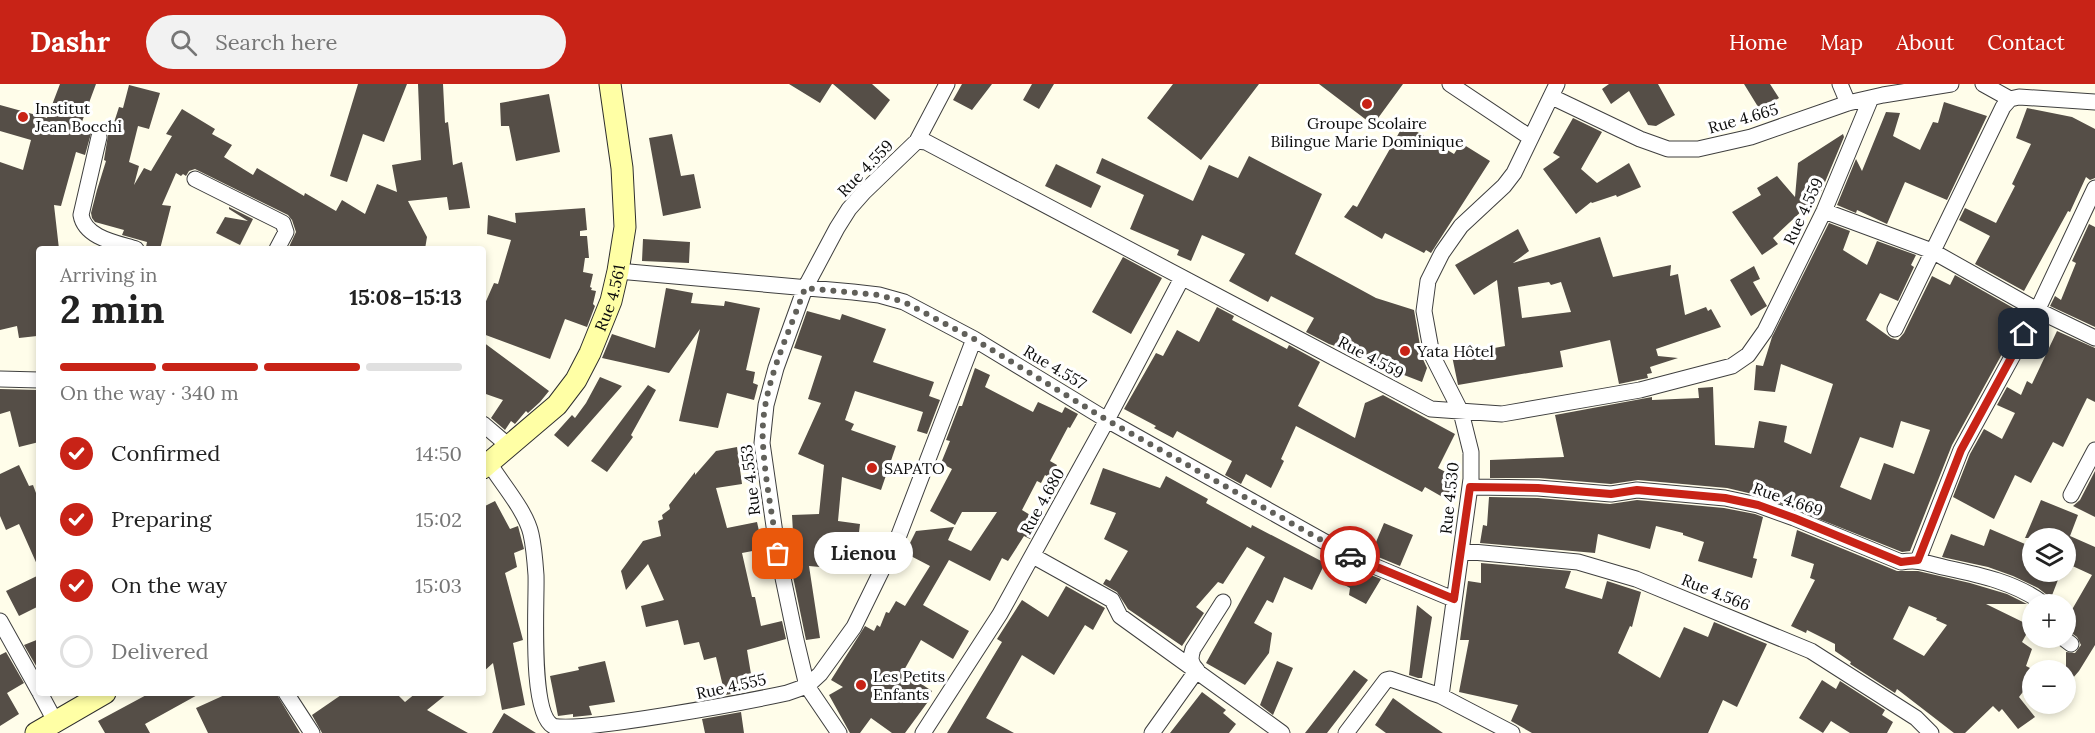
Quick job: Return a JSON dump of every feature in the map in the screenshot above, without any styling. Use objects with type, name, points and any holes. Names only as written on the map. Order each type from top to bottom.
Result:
[{"type":"main road","name":"Rue 4.561","points":[[486,466],[557,405],[576,380],[590,353],[611,301],[625,227],[622,168],[610,84]]},
{"type":"main road","points":[[36,733],[100,696]]},
{"type":"street","points":[[917,141],[947,84]]},
{"type":"street","points":[[1450,84],[1531,138]]},
{"type":"street","points":[[1840,84],[1848,103]]},
{"type":"street","name":"Rue 4.665","points":[[1555,91],[1640,139],[1668,149],[1698,149],[1751,137],[1848,103],[1951,84]]},
{"type":"street","points":[[1983,84],[2010,99]]},
{"type":"street","name":"Rue 4.530","points":[[1442,696],[1448,597],[1462,551],[1470,487],[1471,452],[1461,412],[1432,355],[1424,311],[1428,280],[1442,253],[1461,226],[1504,186],[1514,173],[1555,91]]},
{"type":"street","points":[[1895,329],[2003,106],[2010,99],[2019,97],[2095,102]]},
{"type":"street","name":"Rue 4.559","points":[[805,288],[849,209],[917,141],[926,142],[1431,409],[1502,414],[1640,390],[1732,366],[1748,355],[1765,331],[1824,211],[1871,98]]},
{"type":"street","points":[[99,137],[81,215],[82,223],[89,231],[128,246]]},
{"type":"street","points":[[195,179],[284,224],[286,232],[279,246]]},
{"type":"street","points":[[1918,560],[1961,450],[2037,310],[2095,188]]},
{"type":"street","points":[[1824,211],[1932,251],[2037,310],[2095,338]]},
{"type":"street","name":"Rue 4.557","points":[[618,271],[879,295],[904,302],[974,339],[1107,420],[1350,556],[1448,597]]},
{"type":"street","name":"Rue 4.680","points":[[923,733],[1000,614],[1182,278]]},
{"type":"street","name":"Rue 4.553","points":[[805,288],[776,368],[766,405],[762,443],[778,554],[807,686],[838,733]]},
{"type":"street","name":"Rue 4.555","points":[[486,466],[525,518],[530,532],[536,575],[535,650],[542,708],[547,720],[553,726],[564,729],[654,727],[778,695],[807,686],[832,659],[854,627],[899,535],[974,339]]},
{"type":"street","points":[[0,379],[36,380]]},
{"type":"street","points":[[486,427],[510,447]]},
{"type":"street","points":[[2071,495],[2095,450]]},
{"type":"street","name":"Rue 4.669","points":[[1470,487],[1538,488],[1611,494],[1637,490],[1725,498],[1758,505],[1794,518],[1901,562],[1918,560],[1982,575],[2025,594]]},
{"type":"street","name":"Rue 4.566","points":[[1462,551],[1578,562],[1636,579],[1811,651],[1916,718],[1931,733]]},
{"type":"street","points":[[1033,556],[1112,600],[1120,616],[1282,733]]},
{"type":"street","points":[[1197,670],[1192,665],[1193,649],[1223,602]]},
{"type":"street","points":[[0,621],[36,687]]},
{"type":"street","points":[[1152,733],[1197,670]]},
{"type":"street","points":[[1346,733],[1386,680],[1390,679],[1442,696],[1509,732]]},
{"type":"street","points":[[41,696],[55,721]]},
{"type":"street","points":[[288,696],[312,733]]},
{"type":"building","points":[[60,84],[96,84],[80,127],[92,130],[85,155],[76,152],[61,206],[54,205],[59,246],[36,246],[36,336],[19,338],[17,326],[0,330],[0,162],[23,170],[31,140],[0,131],[0,105],[47,118]]},
{"type":"building","points":[[358,84],[407,84],[384,142],[363,134],[347,182],[330,176]]},
{"type":"building","points":[[418,84],[443,84],[445,123],[448,122],[453,165],[462,162],[470,208],[449,210],[447,197],[408,201],[427,237],[426,246],[289,246],[296,232],[288,215],[195,169],[189,171],[186,176],[176,173],[162,205],[171,206],[161,246],[146,246],[147,242],[122,235],[124,230],[95,222],[91,213],[106,161],[104,160],[108,135],[110,135],[119,107],[123,108],[129,85],[160,93],[149,129],[138,126],[129,162],[139,166],[134,185],[144,168],[151,171],[172,136],[166,134],[182,109],[215,129],[212,134],[232,145],[224,157],[253,175],[257,168],[304,196],[305,193],[336,211],[342,200],[365,214],[377,184],[397,192],[392,165],[421,160]]},
{"type":"building","points":[[789,84],[832,84],[820,103]]},
{"type":"building","points":[[833,84],[872,84],[890,100],[875,120]]},
{"type":"building","points":[[962,84],[992,84],[972,110],[953,100]]},
{"type":"building","points":[[1032,84],[1054,84],[1039,109],[1023,100]]},
{"type":"building","points":[[1173,84],[1259,84],[1201,160],[1147,118]]},
{"type":"building","name":"Groupe Scolaire Bilingue Marie Dominique","points":[[1319,84],[1403,84],[1373,125]]},
{"type":"building","points":[[1609,84],[1658,84],[1675,115],[1656,126],[1648,125],[1629,91],[1611,104],[1602,89]]},
{"type":"building","points":[[1744,84],[1770,84],[1779,98],[1760,110]]},
{"type":"building","points":[[549,94],[560,152],[516,161],[509,126],[501,126],[500,103]]},
{"type":"building","points":[[1944,102],[1987,116],[1947,200],[1905,182],[1887,224],[1857,210],[1856,213],[1837,205],[1856,159],[1862,171],[1886,112],[1900,113],[1893,136],[1920,150],[1933,122],[1938,123]]},
{"type":"building","points":[[2027,108],[2072,117],[2095,129],[2095,178],[2090,180],[2086,177],[2070,212],[2068,211],[2024,291],[1975,264],[1990,236],[1959,220],[1965,208],[1996,223],[2015,186],[2012,184],[2031,144],[2016,138]]},
{"type":"building","points":[[1573,118],[1602,132],[1581,169],[1597,183],[1629,163],[1641,187],[1617,197],[1616,195],[1591,202],[1576,214],[1543,169],[1560,157],[1553,153]]},
{"type":"building","points":[[1404,124],[1454,154],[1461,143],[1490,161],[1431,253],[1426,250],[1424,253],[1385,233],[1382,239],[1344,217],[1353,205],[1357,207]]},
{"type":"building","points":[[672,134],[681,176],[694,174],[701,208],[663,216],[649,138]]},
{"type":"building","points":[[1843,134],[1844,137],[1820,194],[1773,238],[1778,244],[1762,255],[1732,212],[1761,195],[1757,188],[1777,176],[1795,197],[1798,163]]},
{"type":"building","points":[[1249,156],[1322,194],[1295,254],[1376,298],[1414,310],[1422,357],[1427,368],[1422,382],[1404,375],[1339,340],[1335,346],[1306,332],[1314,318],[1271,296],[1268,302],[1229,281],[1245,254],[1202,235],[1191,261],[1177,255],[1179,250],[1130,229],[1144,195],[1096,173],[1102,158],[1193,201],[1209,165],[1238,178]]},
{"type":"building","points":[[1056,164],[1101,186],[1091,208],[1045,186]]},
{"type":"building","points":[[229,207],[253,219],[240,245],[216,233],[225,217],[248,221]]},
{"type":"building","points":[[585,208],[587,230],[580,231],[580,236],[587,236],[589,258],[585,258],[583,272],[593,274],[590,287],[591,290],[596,291],[593,304],[595,306],[587,327],[565,319],[550,359],[486,335],[486,301],[494,283],[498,284],[511,240],[487,234],[488,215],[516,223],[515,213]]},
{"type":"building","points":[[1829,223],[1850,231],[1843,250],[1867,265],[1877,241],[1916,255],[1911,265],[1914,267],[1898,301],[1880,293],[1866,320],[1891,338],[1898,340],[1904,333],[1932,276],[1950,285],[1955,275],[2024,314],[1952,445],[1910,551],[1902,552],[1761,496],[1727,488],[1638,480],[1611,484],[1539,478],[1490,478],[1490,460],[1564,457],[1555,415],[1652,397],[1652,400],[1699,398],[1698,388],[1713,387],[1715,445],[1754,448],[1759,421],[1787,426],[1784,442],[1811,454],[1833,384],[1781,364],[1775,392],[1754,390],[1756,365],[1763,366],[1772,337]],"holes":[[[1901,421],[1930,430],[1914,474],[1884,463],[1871,500],[1840,487],[1860,437],[1893,448]]]},
{"type":"building","points":[[2089,224],[2095,227],[2095,327],[2050,306],[2055,296],[2061,300],[2076,263],[2072,261]]},
{"type":"building","points":[[1518,229],[1529,251],[1513,263],[1600,237],[1613,277],[1671,265],[1670,276],[1678,274],[1685,315],[1706,307],[1708,311],[1711,309],[1721,327],[1656,349],[1658,356],[1678,358],[1650,367],[1652,373],[1647,374],[1648,378],[1619,384],[1610,340],[1560,351],[1563,367],[1458,385],[1452,356],[1505,346],[1497,280],[1474,295],[1455,265]],"holes":[[[1549,282],[1551,285],[1561,282],[1571,312],[1522,318],[1518,287]]]},
{"type":"building","points":[[643,239],[690,242],[689,263],[642,261]]},
{"type":"building","points":[[1123,257],[1162,278],[1131,334],[1092,312]]},
{"type":"building","points":[[1754,266],[1760,279],[1753,282],[1767,306],[1751,316],[1730,280]]},
{"type":"building","points":[[666,288],[693,293],[691,303],[724,306],[725,301],[760,308],[746,370],[755,372],[753,383],[758,385],[754,400],[727,393],[718,428],[679,421],[700,329],[669,373],[602,358],[612,334],[655,348]]},
{"type":"building","points":[[1217,307],[1234,316],[1232,320],[1287,349],[1289,345],[1320,362],[1298,406],[1355,438],[1365,403],[1383,395],[1455,434],[1438,468],[1457,478],[1446,499],[1425,487],[1422,492],[1296,426],[1281,459],[1284,461],[1271,488],[1246,474],[1241,484],[1225,475],[1232,461],[1177,431],[1173,438],[1124,409],[1156,353],[1163,356],[1177,330],[1199,342]]},
{"type":"building","points":[[807,311],[840,320],[842,314],[886,329],[873,362],[934,382],[929,396],[940,400],[927,434],[917,431],[923,412],[855,391],[845,420],[854,424],[851,430],[896,446],[881,490],[842,477],[838,521],[860,524],[853,570],[809,566],[820,638],[806,640],[791,567],[795,567],[792,515],[819,514],[824,465],[798,454],[821,403],[808,399],[822,356],[794,348]]},
{"type":"building","points":[[2057,331],[2095,348],[2095,402],[2087,398],[2063,447],[2053,442],[2031,483],[2015,475],[1994,519],[1953,497],[1970,454],[1984,429],[2002,439],[2015,413],[1997,405],[2007,387],[2021,395],[2027,381],[2032,384]]},
{"type":"building","points":[[486,344],[549,391],[515,424],[511,421],[505,430],[491,418],[503,400],[486,394]]},
{"type":"building","points":[[975,368],[990,375],[985,387],[1033,412],[1038,402],[1062,413],[1065,407],[1078,414],[1070,428],[1068,427],[1050,461],[1057,465],[1050,478],[1045,475],[1041,483],[1037,481],[1022,510],[1040,521],[1030,539],[1024,536],[1008,561],[1002,558],[990,581],[949,560],[923,605],[969,631],[953,659],[921,640],[903,672],[932,691],[928,697],[930,699],[905,733],[892,733],[871,718],[860,733],[850,733],[829,695],[843,687],[831,680],[865,626],[874,631],[877,625],[880,627],[886,612],[889,613],[896,601],[905,606],[930,566],[905,553],[916,531],[954,527],[948,540],[971,551],[997,512],[962,512],[955,525],[930,511],[952,469],[941,463],[950,441],[946,440],[959,406],[962,406]]},
{"type":"building","points":[[600,377],[622,386],[568,447],[554,435],[572,415],[575,418]]},
{"type":"building","points":[[648,385],[656,390],[631,435],[633,437],[607,472],[591,461]]},
{"type":"building","points":[[0,389],[36,390],[36,443],[19,447],[10,411],[0,414]]},
{"type":"building","points":[[737,447],[742,484],[716,488],[727,528],[757,522],[763,549],[742,553],[752,597],[755,597],[761,626],[782,621],[786,639],[747,650],[752,680],[737,684],[738,693],[725,695],[716,657],[704,660],[699,642],[684,645],[678,620],[646,627],[641,606],[664,600],[648,564],[626,590],[621,571],[643,541],[661,536],[658,521],[663,519],[662,515],[670,509],[669,505],[695,472],[695,475],[716,451]]},
{"type":"building","points":[[19,465],[29,486],[33,485],[36,493],[36,562],[19,524],[6,530],[0,516],[0,474]]},
{"type":"building","points":[[1103,468],[1160,488],[1166,476],[1208,499],[1206,503],[1251,528],[1252,525],[1325,563],[1312,590],[1284,577],[1273,603],[1267,600],[1254,623],[1272,633],[1269,653],[1245,685],[1206,663],[1265,557],[1247,547],[1223,584],[1218,582],[1196,607],[1204,613],[1182,646],[1128,609],[1117,592],[1103,584],[1106,579],[1110,581],[1128,551],[1104,539],[1116,513],[1090,504]]},
{"type":"building","points":[[2095,471],[2095,517],[2073,506],[2080,500]]},
{"type":"building","points":[[1489,497],[1538,498],[1610,504],[1637,500],[1724,508],[1755,514],[1763,517],[1753,558],[1757,559],[1752,578],[1698,561],[1704,542],[1683,535],[1683,533],[1656,526],[1650,549],[1598,534],[1595,553],[1480,543],[1483,525],[1487,526]]},
{"type":"building","points":[[2041,500],[2078,515],[2073,528],[2029,528]]},
{"type":"building","points":[[495,501],[510,529],[518,526],[524,549],[514,553],[517,567],[505,573],[523,640],[513,643],[525,705],[502,710],[493,663],[486,669],[486,506]]},
{"type":"building","points":[[1384,523],[1413,535],[1400,566],[1371,554]]},
{"type":"building","points":[[1990,529],[2022,543],[2022,580],[1988,567],[1942,557],[1951,534],[1984,546]]},
{"type":"building","points":[[1797,530],[1897,571],[1918,571],[1970,583],[2007,594],[2022,602],[2022,604],[1986,604],[2022,622],[2022,648],[2032,649],[2028,660],[2022,660],[2022,693],[2019,697],[2022,701],[2022,714],[2033,714],[2035,717],[2018,729],[2002,709],[1999,712],[1993,706],[1965,733],[1954,733],[1897,689],[1895,693],[1850,664],[1851,662],[1835,651],[1835,644],[1807,630],[1806,633],[1791,626],[1815,580],[1810,578],[1814,564],[1791,556]],"holes":[[[1909,606],[1937,618],[1936,620],[1947,625],[1924,656],[1893,639]]]},
{"type":"building","points":[[2076,539],[2095,547],[2095,645],[2076,674],[2076,660],[2066,660],[2066,652],[2075,653],[2081,645],[2076,636],[2076,603],[2092,575],[2076,568]]},
{"type":"building","points":[[1343,563],[1362,573],[1381,579],[1366,604],[1349,595],[1350,588],[1333,579]]},
{"type":"building","points":[[1481,563],[1571,571],[1565,588],[1602,599],[1607,581],[1641,592],[1632,627],[1630,626],[1618,653],[1660,678],[1684,627],[1708,637],[1714,622],[1767,644],[1737,707],[1723,700],[1708,733],[1532,733],[1511,721],[1518,705],[1459,692],[1469,640],[1460,640],[1468,581],[1481,583]]},
{"type":"building","points":[[36,576],[36,608],[19,616],[6,591]]},
{"type":"building","points":[[2026,582],[2057,582],[2053,594],[2046,594]]},
{"type":"building","points":[[1066,586],[1105,608],[1093,630],[1085,625],[1054,675],[1022,655],[986,718],[1014,733],[947,733],[1002,642],[997,639],[1022,600],[1048,617]]},
{"type":"building","points":[[1417,605],[1432,617],[1422,678],[1409,675]]},
{"type":"building","points":[[36,640],[36,666],[24,645]]},
{"type":"building","points":[[6,652],[24,683],[7,693],[19,714],[0,726],[0,655]]},
{"type":"building","points":[[605,661],[615,702],[589,706],[592,715],[558,716],[550,676],[579,670],[578,667]]},
{"type":"building","points":[[1277,661],[1293,668],[1273,715],[1260,705]]},
{"type":"building","points":[[1354,670],[1368,680],[1327,733],[1305,733]]},
{"type":"building","points":[[1822,680],[1836,689],[1840,681],[1885,710],[1882,715],[1893,722],[1887,733],[1850,733],[1831,721],[1823,733],[1799,718]]},
{"type":"building","points":[[1202,692],[1226,710],[1223,713],[1236,724],[1229,733],[1170,733]]},
{"type":"building","points":[[144,696],[196,696],[145,724],[150,733],[105,733],[98,721]]},
{"type":"building","points":[[222,696],[278,696],[300,733],[208,733],[196,708]]},
{"type":"building","points":[[340,696],[399,696],[405,702],[412,696],[444,696],[427,710],[468,733],[322,733],[312,715]]},
{"type":"building","points":[[1393,698],[1443,733],[1386,733],[1375,725]]},
{"type":"building","points":[[741,712],[744,733],[705,733],[702,719]]},
{"type":"building","points":[[504,713],[536,733],[492,733]]},
{"type":"way so far","points":[[778,554],[762,443],[766,405],[776,368],[805,288],[879,295],[904,302],[974,339],[1107,420],[1350,556]]},
{"type":"place","name":"Groupe Scolaire Bilingue Marie Dominique","points":[[1367,104]]},
{"type":"place","name":"Institut Jean Bocchi","points":[[23,117]]},
{"type":"place","name":"Yata Hôtel","points":[[1405,351]]},
{"type":"place","name":"SAPATO","points":[[872,468]]},
{"type":"place","name":"Lienou","points":[[778,554]]},
{"type":"place","name":"Les Petits Enfants","points":[[861,685]]},
{"type":"route","points":[[1350,556],[1454,599],[1470,487],[1538,488],[1611,494],[1637,490],[1725,498],[1758,505],[1794,518],[1901,562],[1918,560],[1961,450],[2024,334]]}]
